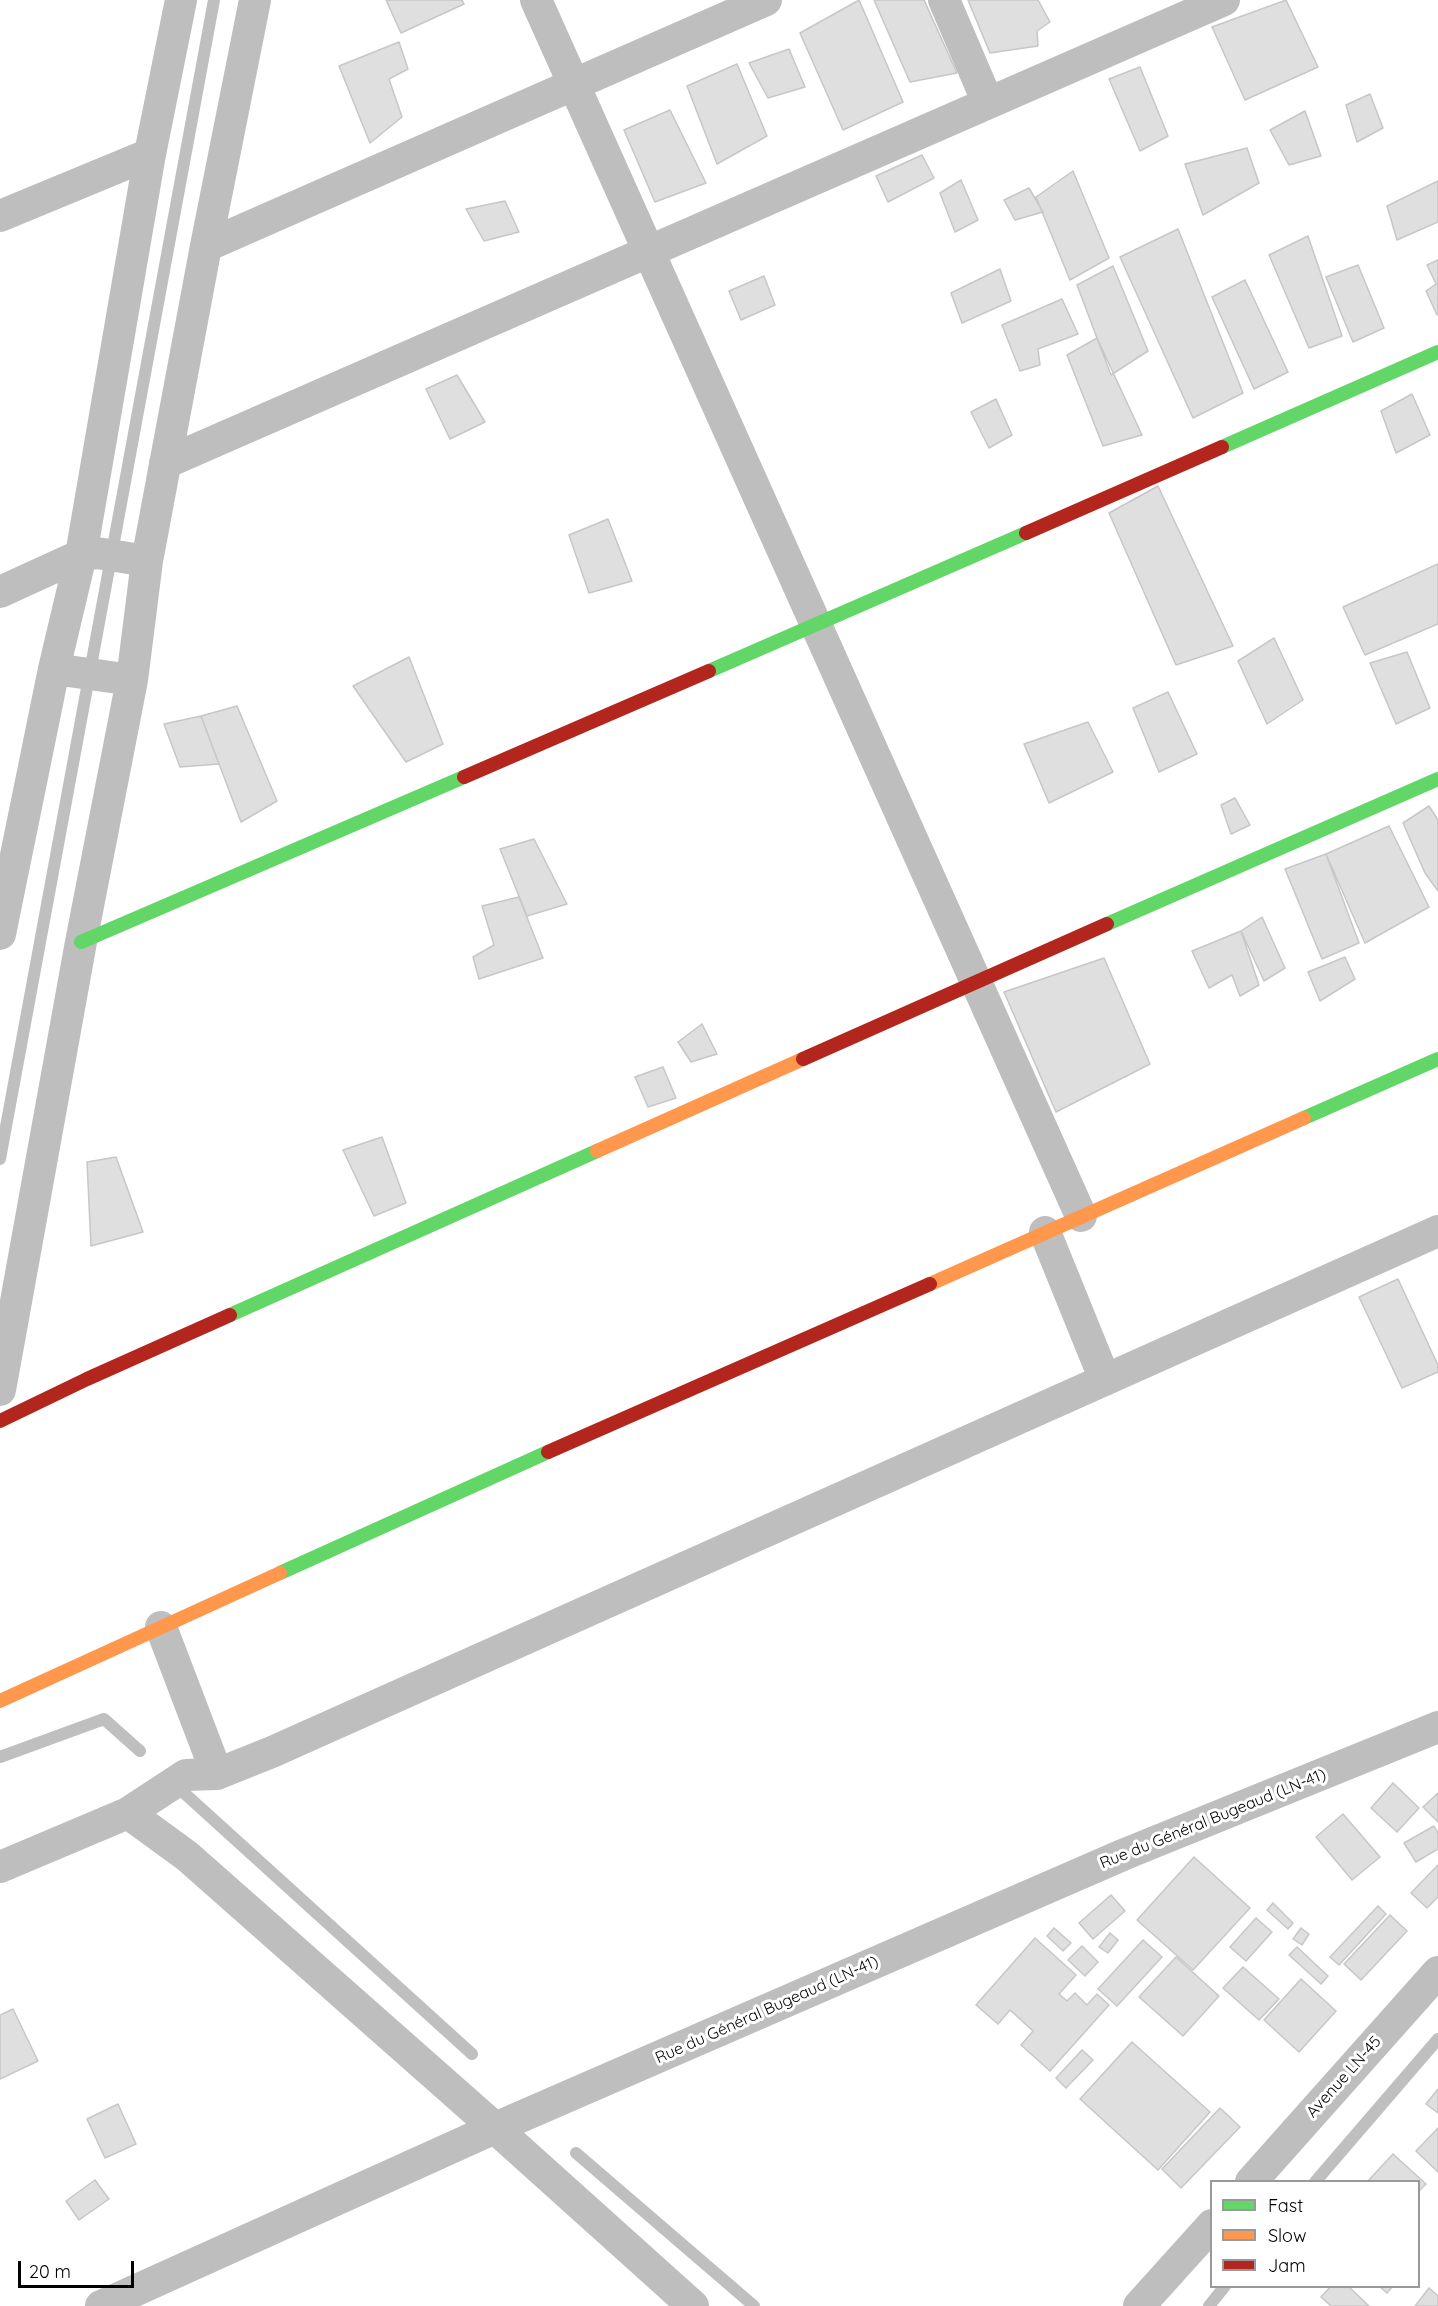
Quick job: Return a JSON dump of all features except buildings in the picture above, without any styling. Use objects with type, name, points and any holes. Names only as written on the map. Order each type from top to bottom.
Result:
[{"type":"street","points":[[0,1390],[81,942],[119,677],[113,556],[150,154],[181,0]]},
{"type":"street","points":[[0,934],[63,670],[113,556],[165,463],[255,0]]},
{"type":"street","points":[[536,0],[1081,1216]]},
{"type":"street","points":[[206,246],[766,0]]},
{"type":"street","points":[[944,0],[987,103]]},
{"type":"street","points":[[165,463],[1224,0]]},
{"type":"street","points":[[0,216],[150,154]]},
{"type":"street","points":[[81,942],[817,625],[1438,352]]},
{"type":"street","points":[[0,592],[113,556]]},
{"type":"street","points":[[63,670],[119,677]]},
{"type":"street","points":[[0,1421],[87,1379],[977,981],[1438,779]]},
{"type":"street","points":[[0,1701],[467,1488],[1438,1059]]},
{"type":"street","points":[[0,1867],[128,1813],[186,1775],[217,1773],[272,1752],[1438,1231]]},
{"type":"street","points":[[1045,1232],[1105,1380]]},
{"type":"street","points":[[161,1627],[217,1773]]},
{"type":"street","name":"Rue du Général Bugeaud (LN-41)","points":[[101,2306],[495,2128],[1125,1854],[1438,1727]]},
{"type":"street","points":[[128,1813],[187,1856],[693,2306]]},
{"type":"street","name":"Avenue LN-45","points":[[1252,2180],[1438,1972]]},
{"type":"street","points":[[1139,2306],[1210,2227]]},
{"type":"waterway","points":[[0,1159],[214,0]]},
{"type":"waterway","points":[[0,1757],[104,1719],[140,1751]]},
{"type":"waterway","points":[[183,1792],[472,2054]]},
{"type":"waterway","points":[[1317,2180],[1438,2039]]},
{"type":"waterway","points":[[576,2153],[754,2306]]},
{"type":"waterway","points":[[1209,2306],[1223,2288]]},
{"type":"traffic: fast","points":[[1222,447],[1438,352]]},
{"type":"traffic: fast","points":[[709,671],[1026,533]]},
{"type":"traffic: fast","points":[[81,942],[464,777]]},
{"type":"traffic: fast","points":[[1107,924],[1438,779]]},
{"type":"traffic: fast","points":[[1304,1118],[1438,1059]]},
{"type":"traffic: fast","points":[[230,1315],[597,1151]]},
{"type":"traffic: fast","points":[[280,1573],[548,1452]]},
{"type":"traffic: slow","points":[[597,1151],[803,1059]]},
{"type":"traffic: slow","points":[[930,1284],[1304,1118]]},
{"type":"traffic: slow","points":[[0,1701],[280,1573]]},
{"type":"traffic: jam","points":[[1026,533],[1222,447]]},
{"type":"traffic: jam","points":[[464,777],[709,671]]},
{"type":"traffic: jam","points":[[803,1059],[1107,924]]},
{"type":"traffic: jam","points":[[548,1452],[930,1284]]},
{"type":"traffic: jam","points":[[0,1421],[230,1315]]}]
